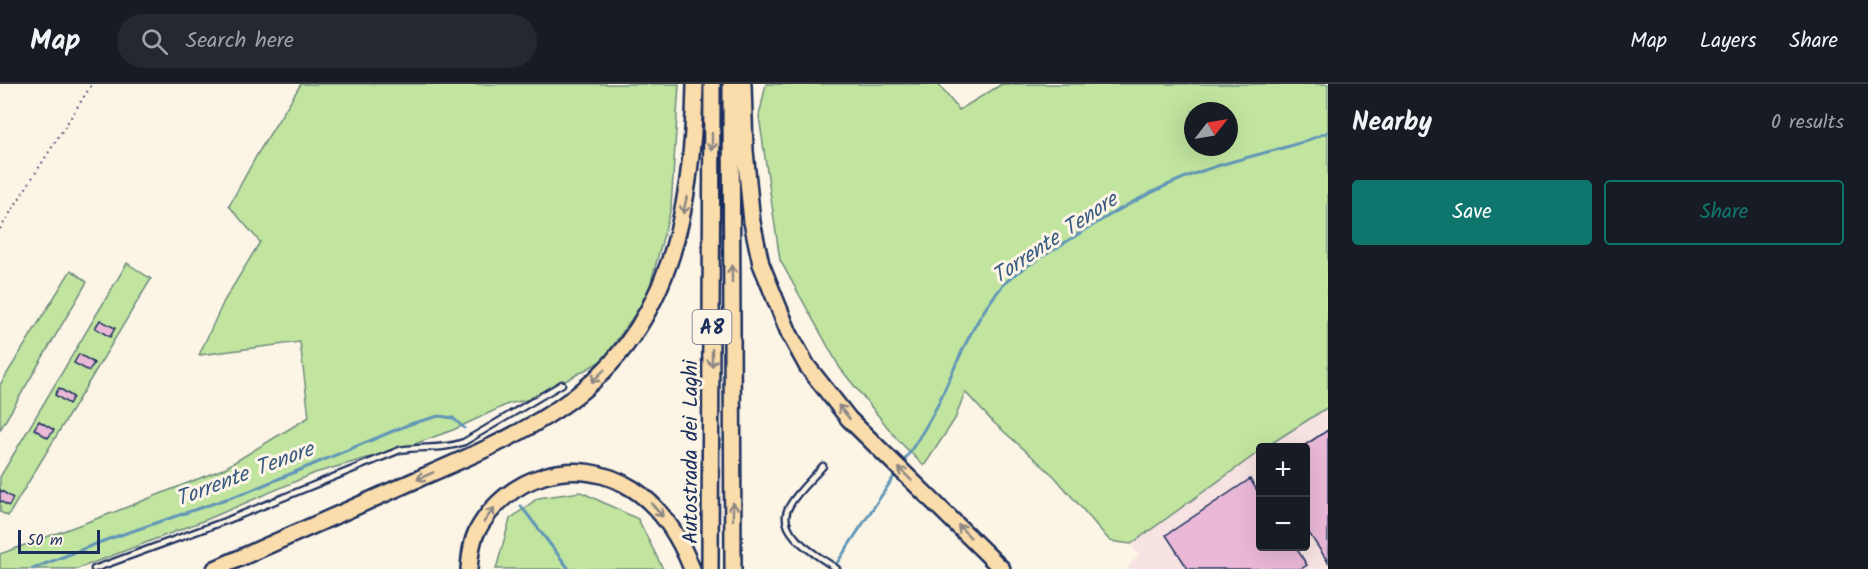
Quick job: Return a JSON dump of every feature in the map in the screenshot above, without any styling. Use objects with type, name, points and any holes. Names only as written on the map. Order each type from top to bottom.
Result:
[{"type":"highway","points":[[215,569],[497,444],[561,407],[602,372],[621,351],[646,316],[662,285],[673,251],[686,199],[693,152],[695,84]]},
{"type":"highway","name":"Autostrada dei Laghi","points":[[710,569],[712,84]]},
{"type":"highway","name":"Autostrada dei Laghi","points":[[731,84],[733,569]]},
{"type":"highway","points":[[743,84],[745,151],[753,222],[761,264],[789,333],[807,366],[849,419],[1002,569]]},
{"type":"highway","points":[[469,569],[476,534],[506,494],[529,481],[551,473],[579,472],[605,476],[632,488],[651,503],[670,524],[686,552],[692,569]]},
{"type":"lane","points":[[94,569],[228,520],[399,450],[418,447],[452,447],[562,384]]},
{"type":"lane","points":[[823,466],[790,505],[786,513],[786,521],[792,534],[837,569]]},
{"type":"path","points":[[0,230],[92,84]]},
{"type":"shaded area","points":[[1328,407],[1328,569],[1126,569],[1139,555],[1131,544],[1256,454],[1256,551],[1310,551],[1310,443],[1272,443]]},
{"type":"green space","points":[[301,84],[679,84],[671,208],[647,297],[603,360],[535,398],[508,404],[453,430],[409,446],[315,473],[208,519],[77,569],[0,569],[0,554],[223,469],[309,417],[300,342],[199,355],[224,301],[260,242],[229,206],[258,153]]},
{"type":"green space","points":[[766,84],[938,84],[959,110],[1002,84],[1328,84],[1328,407],[1272,443],[1256,443],[1256,454],[1131,544],[1110,541],[1054,476],[992,421],[965,392],[955,419],[924,466],[897,439],[840,368],[780,260],[759,116]]},
{"type":"green space","points":[[127,263],[151,279],[8,516],[0,512],[0,477]]},
{"type":"green space","points":[[71,270],[87,282],[0,430],[0,385]]},
{"type":"green space","points":[[581,492],[638,519],[663,569],[496,569],[510,519],[538,498]]},
{"type":"building","points":[[100,320],[115,328],[110,337],[95,328]]},
{"type":"building","points":[[79,354],[94,363],[89,371],[74,363]]},
{"type":"building","points":[[59,388],[73,397],[69,404],[55,395]]},
{"type":"building","points":[[39,421],[54,430],[48,438],[34,429]]},
{"type":"building","points":[[1328,430],[1328,562],[1310,535],[1310,443],[1308,443]]},
{"type":"building","points":[[1250,479],[1256,489],[1256,551],[1298,551],[1307,565],[1301,569],[1188,569],[1166,535]]},
{"type":"building","points":[[0,490],[13,498],[9,506],[0,501]]},
{"type":"waterway","name":"Torrente Tenore","points":[[902,464],[931,418],[981,316],[999,290],[1012,277],[1110,215],[1164,186],[1218,166],[1297,144],[1328,132]]},
{"type":"waterway","name":"Torrente Tenore","points":[[32,569],[106,540],[247,492],[410,424],[439,416],[453,418],[464,428]]},
{"type":"waterway","name":"Torrente Tenore","points":[[833,569],[897,472]]},
{"type":"waterway","name":"Torrente Tenore","points":[[521,506],[569,569]]}]
